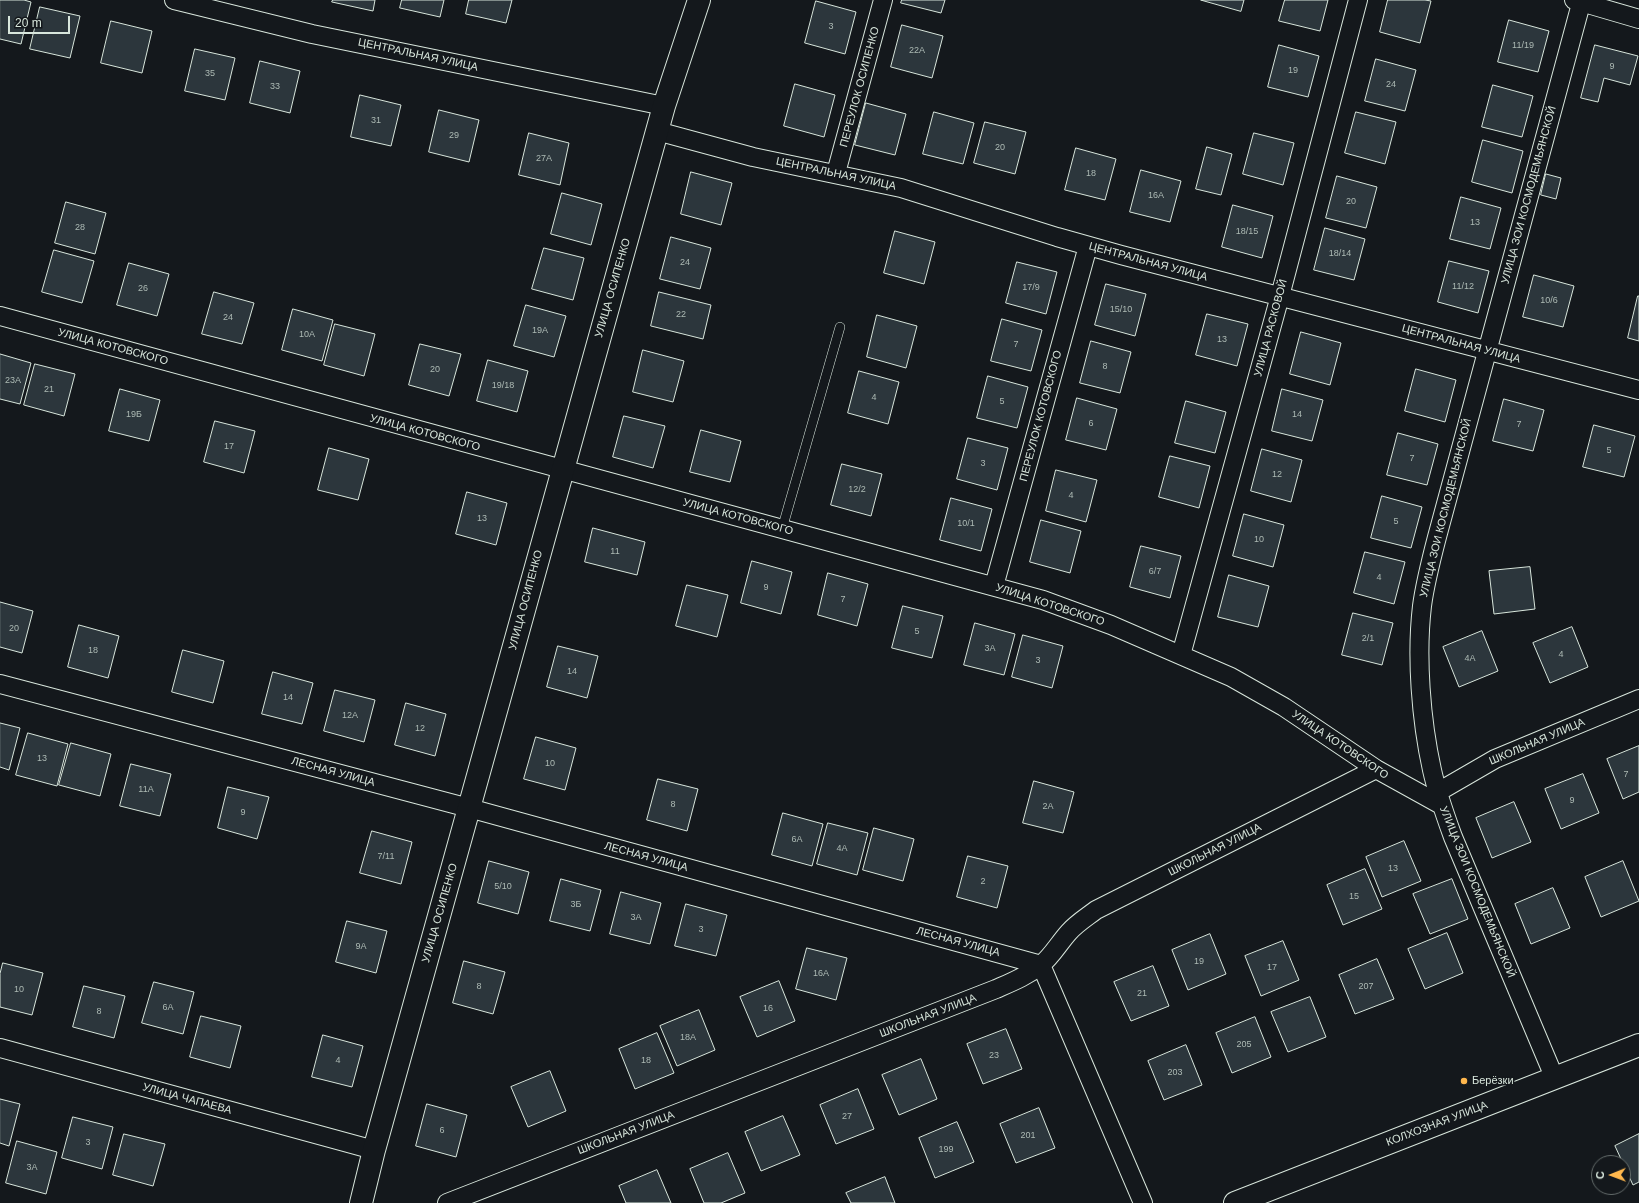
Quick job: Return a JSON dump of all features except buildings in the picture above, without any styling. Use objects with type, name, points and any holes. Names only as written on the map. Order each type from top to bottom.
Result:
[{"type":"street","name":"ЦЕНТРАЛЬНАЯ УЛИЦА","points":[[174,0],[312,34],[664,106]]},
{"type":"street","name":"УЛИЦА ОСИПЕНКО","points":[[361,1203],[374,1150],[664,106],[699,0]]},
{"type":"street","name":"ПЕРЕУЛОК ОСИПЕНКО","points":[[836,173],[884,0]]},
{"type":"street","name":"УЛИЦА РАСКОВОЙ","points":[[1181,655],[1280,296],[1358,0]]},
{"type":"street","points":[[1579,1],[1639,19]]},
{"type":"street","name":"УЛИЦА ЗОИ КОСМОДЕМЬЯНСКОЙ","points":[[1554,1079],[1453,837],[1439,798],[1432,770],[1426,732],[1421,680],[1420,638],[1422,605],[1437,537],[1579,1]]},
{"type":"street","name":"ЦЕНТРАЛЬНАЯ УЛИЦА","points":[[657,131],[753,157],[836,173],[901,188],[1088,246],[1639,390]]},
{"type":"street","name":"ПЕРЕУЛОК КОТОВСКОГО","points":[[994,586],[1088,246]]},
{"type":"street","name":"УЛИЦА КОТОВСКОГО","points":[[0,316],[562,470],[994,586],[1078,612],[1231,677],[1284,707],[1376,769],[1439,798]]},
{"type":"street","name":"ЛЕСНАЯ УЛИЦА","points":[[0,684],[469,808],[1041,965]]},
{"type":"street","name":"ШКОЛЬНАЯ УЛИЦА","points":[[1439,798],[1495,759],[1639,699]]},
{"type":"street","name":"ШКОЛЬНАЯ УЛИЦА","points":[[447,1203],[996,989],[1025,976],[1041,965],[1055,952],[1069,932],[1096,910],[1376,769]]},
{"type":"street","points":[[1041,965],[1143,1203]]},
{"type":"street","name":"КОЛХОЗНАЯ УЛИЦА","points":[[1234,1203],[1639,1045]]},
{"type":"street","name":"УЛИЦА ЧАПАЕВА","points":[[0,1048],[374,1150]]},
{"type":"lane","points":[[782,529],[840,326]]},
{"type":"place","name":"Берёзки","points":[[1464,1081]]}]
